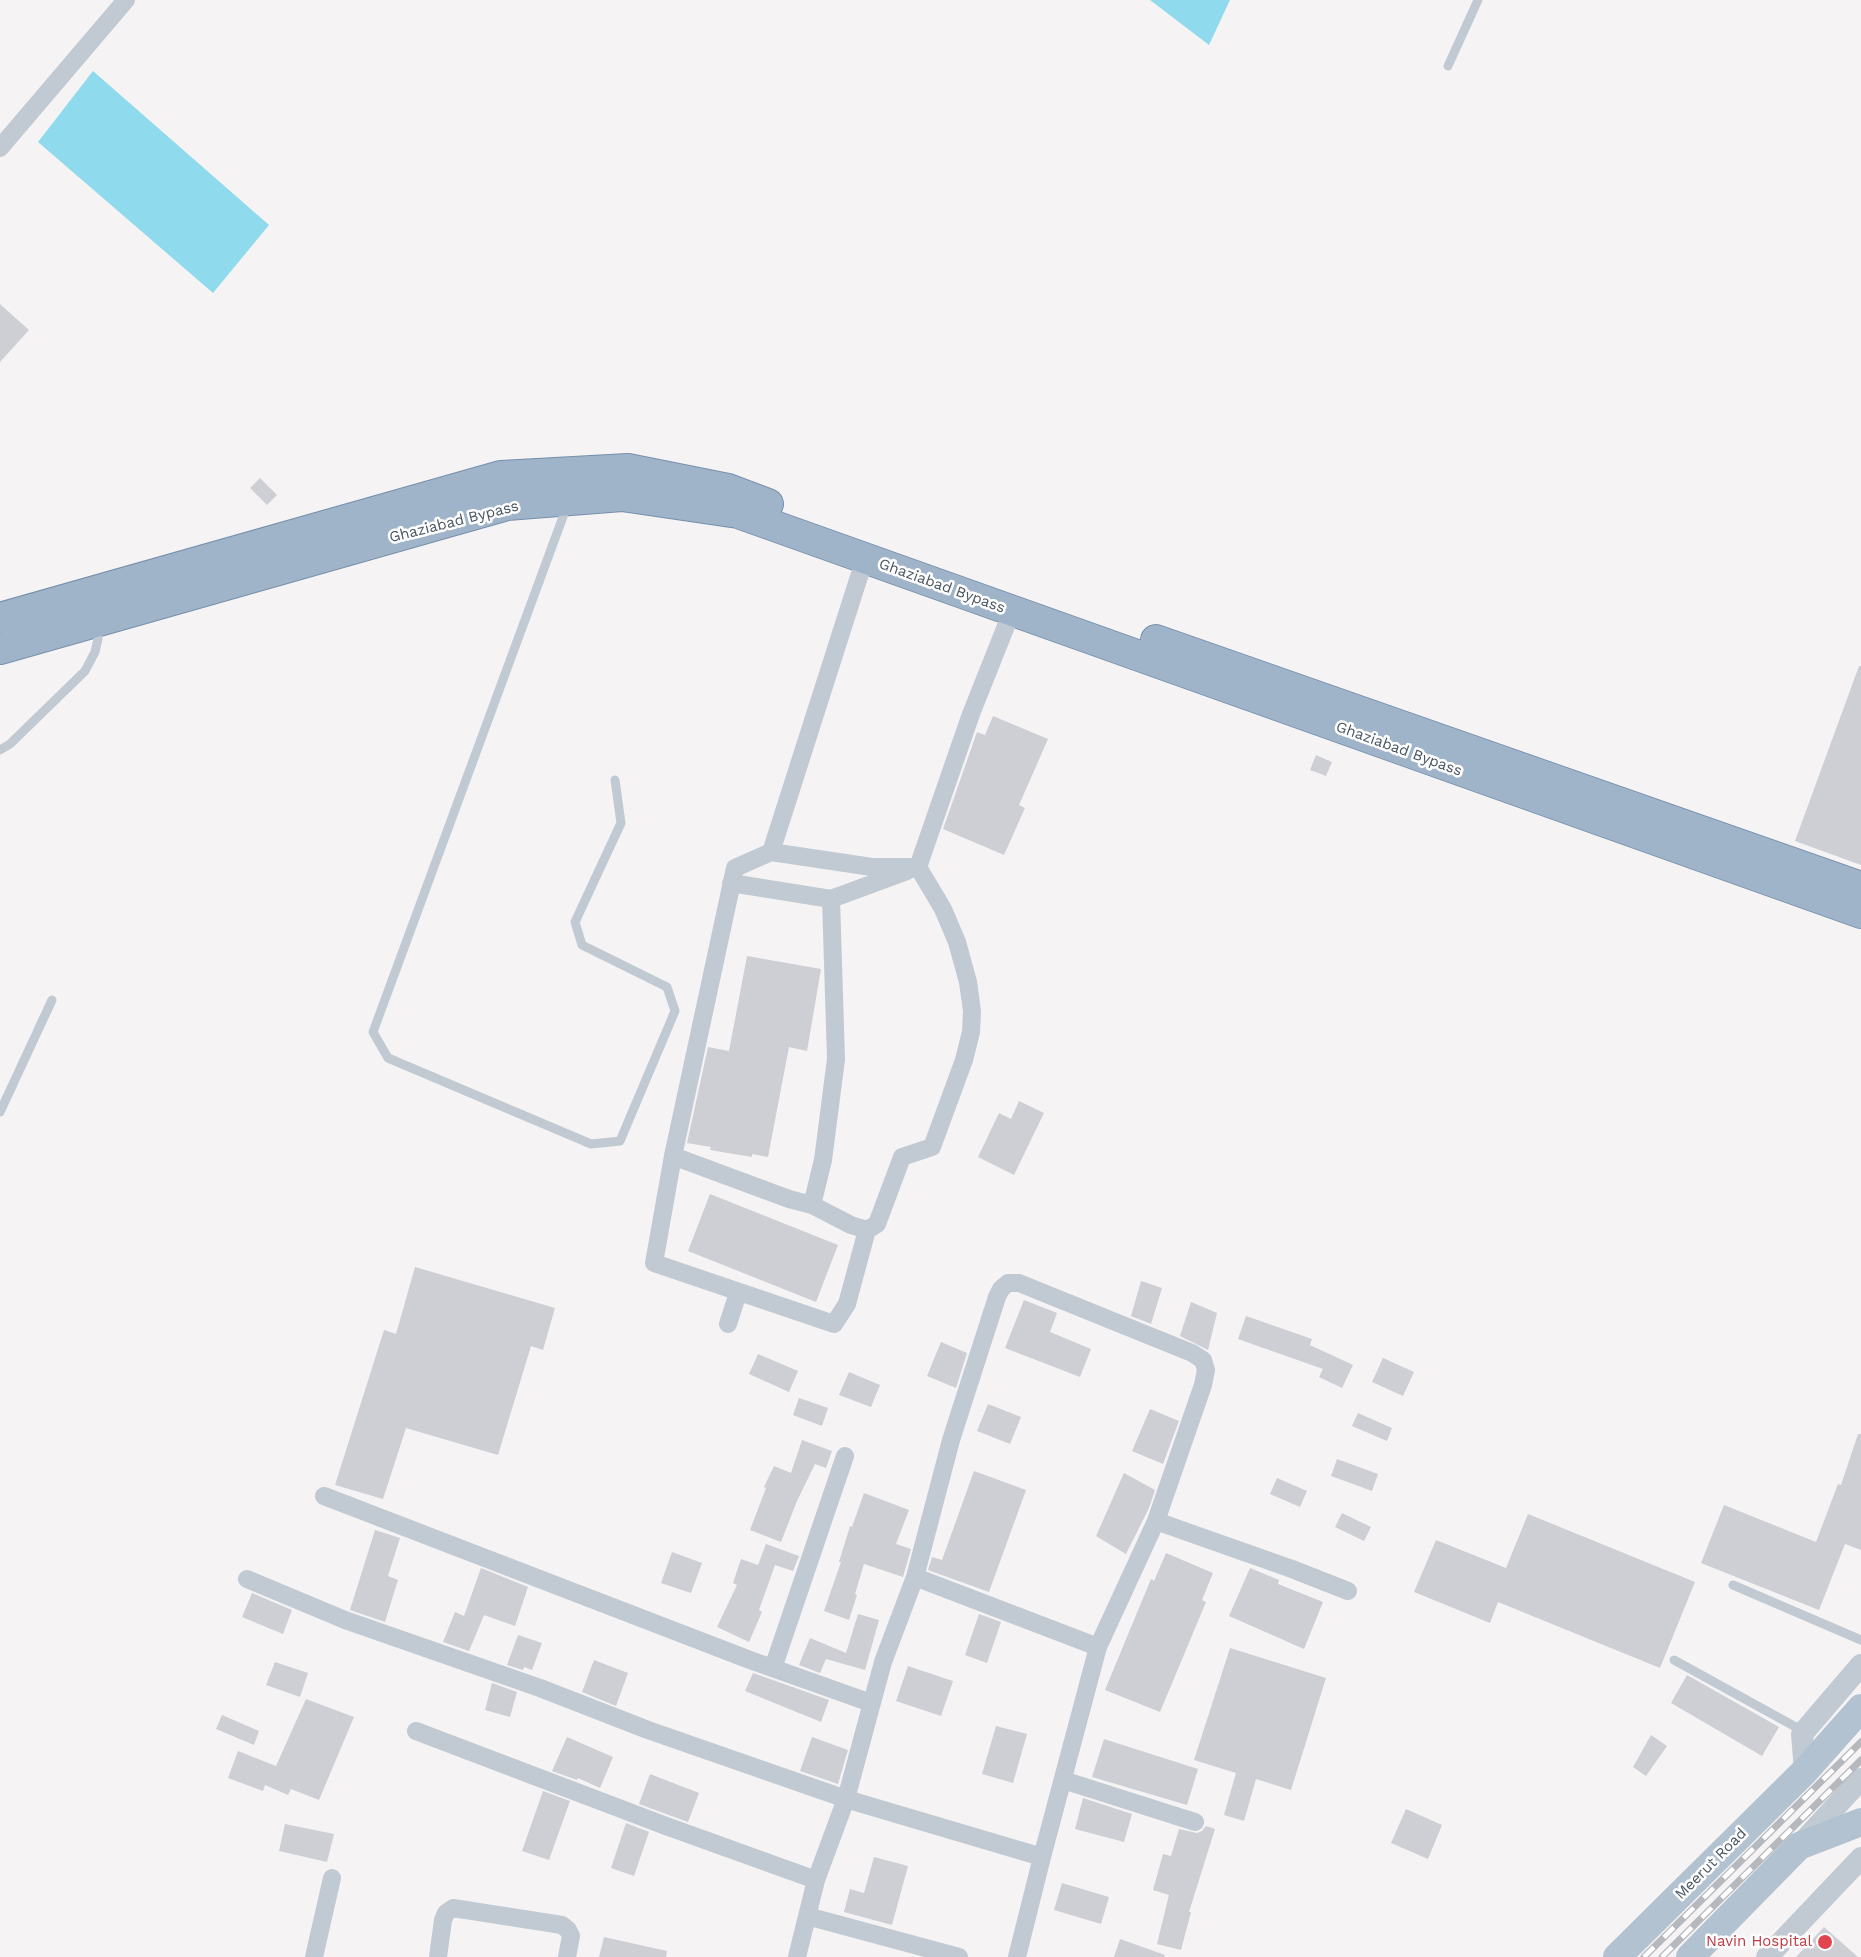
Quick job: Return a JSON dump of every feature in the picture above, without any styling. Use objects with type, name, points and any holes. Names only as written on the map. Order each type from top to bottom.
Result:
[{"type":"highway","name":"Ghaziabad Bypass","points":[[0,618],[501,476],[628,469],[728,489],[1127,641],[1861,913]]},
{"type":"highway","name":"Ghaziabad Bypass","points":[[0,649],[507,505],[622,496],[738,513],[1012,610],[1127,641],[1861,887]]},
{"type":"main road","name":"Meerut Road","points":[[1617,1957],[1804,1771],[1856,1714]]},
{"type":"main road","points":[[1690,1957],[1799,1846],[1861,1822]]},
{"type":"street","points":[[0,148],[126,0]]},
{"type":"street","points":[[771,852],[866,558]]},
{"type":"street","points":[[918,867],[872,867],[771,852],[735,868],[673,1156],[654,1263],[834,1324],[847,1304],[867,1230],[877,1224],[902,1157],[932,1147],[964,1060],[971,1032],[970,992],[957,942],[943,909],[918,867],[970,714],[1012,610]]},
{"type":"street","points":[[731,883],[831,899],[918,867]]},
{"type":"street","points":[[812,1205],[823,1160],[836,1059],[831,899]]},
{"type":"street","points":[[673,1156],[789,1199],[812,1205],[851,1225],[867,1230]]},
{"type":"street","points":[[797,1957],[816,1880],[846,1798],[883,1662],[915,1577],[951,1440],[997,1297],[1008,1283],[1019,1283],[1052,1295],[1192,1353],[1203,1360],[1206,1370],[1203,1385],[1156,1521],[1098,1647],[1042,1857],[1022,1956]]},
{"type":"street","points":[[728,1324],[738,1293]]},
{"type":"street","points":[[773,1668],[845,1456]]},
{"type":"street","points":[[324,1496],[773,1668],[871,1703]]},
{"type":"street","points":[[1156,1521],[1348,1591]]},
{"type":"street","points":[[915,1577],[1098,1647]]},
{"type":"street","points":[[247,1579],[345,1620],[540,1688],[648,1730],[846,1798],[1042,1857]]},
{"type":"street","points":[[1804,1771],[1802,1734],[1861,1665]]},
{"type":"street","points":[[416,1731],[816,1880]]},
{"type":"street","points":[[1799,1846],[1861,1779]]},
{"type":"street","points":[[1063,1780],[1195,1822]]},
{"type":"street","points":[[1767,1957],[1861,1858]]},
{"type":"street","points":[[314,1957],[333,1878]]},
{"type":"street","points":[[438,1957],[443,1920],[446,1912],[453,1908],[562,1925],[571,1936],[567,1957]]},
{"type":"street","points":[[807,1916],[959,1957]]},
{"type":"lane","points":[[1448,66],[1478,0]]},
{"type":"lane","points":[[569,500],[373,1032],[388,1058],[591,1144],[620,1141],[675,1011],[667,987],[582,945],[575,922],[621,823],[615,780]]},
{"type":"lane","points":[[0,750],[10,744],[85,671],[95,652],[98,639],[97,620]]},
{"type":"lane","points":[[0,1112],[52,1000]]},
{"type":"lane","points":[[1733,1585],[1861,1640]]},
{"type":"lane","points":[[1674,1660],[1805,1731]]},
{"type":"water","points":[[1150,0],[1230,0],[1209,45]]},
{"type":"water","points":[[93,71],[269,225],[213,293],[38,142]]},
{"type":"building","points":[[0,304],[29,330],[0,362]]},
{"type":"building","points":[[260,478],[277,495],[267,505],[250,488]]},
{"type":"building","points":[[1859,666],[1861,666],[1861,865],[1795,841]]},
{"type":"building","points":[[993,716],[1048,739],[1019,805],[1025,808],[1004,855],[943,829],[977,732],[985,735]]},
{"type":"building","points":[[1316,755],[1332,762],[1326,776],[1310,770]]},
{"type":"building","points":[[747,956],[821,969],[807,1051],[789,1047],[768,1157],[752,1154],[752,1157],[710,1150],[711,1147],[687,1143],[708,1047],[729,1051]]},
{"type":"building","points":[[1019,1101],[1044,1113],[1014,1175],[978,1157],[999,1113],[1011,1119]]},
{"type":"building","points":[[710,1194],[838,1245],[816,1302],[688,1251]]},
{"type":"building","points":[[415,1267],[555,1308],[543,1350],[531,1346],[498,1455],[406,1428],[383,1499],[335,1485],[384,1330],[396,1334]]},
{"type":"building","points":[[1141,1281],[1162,1288],[1151,1324],[1131,1316]]},
{"type":"building","points":[[1024,1300],[1057,1313],[1050,1332],[1091,1349],[1080,1377],[1005,1348]]},
{"type":"building","points":[[1191,1302],[1217,1313],[1208,1350],[1180,1336]]},
{"type":"building","points":[[1246,1316],[1312,1339],[1310,1345],[1353,1365],[1342,1388],[1319,1377],[1323,1369],[1238,1339]]},
{"type":"building","points":[[941,1342],[967,1353],[956,1388],[927,1376]]},
{"type":"building","points":[[758,1354],[798,1371],[789,1392],[749,1374]]},
{"type":"building","points":[[1383,1358],[1414,1372],[1403,1396],[1372,1382]]},
{"type":"building","points":[[849,1372],[880,1385],[871,1407],[839,1395]]},
{"type":"building","points":[[799,1398],[828,1408],[822,1426],[793,1415]]},
{"type":"building","points":[[988,1404],[1021,1417],[1010,1444],[977,1431]]},
{"type":"building","points":[[1150,1409],[1179,1421],[1163,1464],[1132,1451]]},
{"type":"building","points":[[1358,1413],[1392,1428],[1387,1441],[1352,1426]]},
{"type":"building","points":[[1858,1434],[1861,1434],[1861,1550],[1845,1544],[1819,1610],[1701,1563],[1724,1505],[1816,1542],[1838,1484],[1841,1485]]},
{"type":"building","points":[[802,1440],[832,1451],[826,1468],[815,1464],[781,1542],[750,1530],[766,1488],[764,1487],[774,1466],[791,1473]]},
{"type":"building","points":[[1337,1459],[1378,1474],[1372,1491],[1331,1476]]},
{"type":"building","points":[[974,1471],[1026,1490],[989,1592],[928,1570],[932,1557],[942,1560]]},
{"type":"building","points":[[1124,1473],[1155,1490],[1149,1508],[1126,1554],[1096,1536]]},
{"type":"building","points":[[1277,1478],[1307,1491],[1300,1507],[1270,1494]]},
{"type":"building","points":[[864,1493],[909,1510],[896,1544],[911,1549],[903,1577],[864,1564],[849,1620],[824,1611],[841,1562],[839,1562],[850,1526],[852,1527]]},
{"type":"building","points":[[1342,1513],[1371,1527],[1364,1541],[1335,1527]]},
{"type":"building","points":[[1528,1514],[1695,1582],[1660,1668],[1498,1602],[1490,1623],[1414,1592],[1436,1540],[1506,1568]]},
{"type":"building","points":[[375,1530],[400,1538],[388,1576],[398,1580],[385,1622],[350,1610]]},
{"type":"building","points":[[766,1544],[799,1556],[793,1571],[775,1565],[759,1610],[762,1612],[749,1642],[717,1627],[737,1585],[733,1583],[741,1559],[758,1565]]},
{"type":"building","points":[[672,1552],[702,1563],[691,1593],[661,1583]]},
{"type":"building","points":[[1166,1553],[1213,1573],[1202,1600],[1206,1602],[1160,1712],[1105,1690],[1151,1579],[1154,1581]]},
{"type":"building","points":[[481,1568],[528,1587],[515,1626],[484,1615],[469,1651],[443,1642],[455,1612],[464,1616]]},
{"type":"building","points":[[1250,1568],[1279,1580],[1278,1584],[1323,1602],[1304,1649],[1229,1616]]},
{"type":"building","points":[[252,1593],[292,1610],[283,1634],[242,1617]]},
{"type":"building","points":[[858,1614],[879,1620],[865,1670],[826,1659],[820,1673],[799,1665],[810,1638],[846,1653]]},
{"type":"building","points":[[979,1614],[1001,1622],[987,1663],[965,1655]]},
{"type":"building","points":[[518,1635],[542,1643],[532,1670],[507,1665]]},
{"type":"building","points":[[1230,1648],[1326,1678],[1291,1790],[1256,1779],[1244,1821],[1224,1815],[1236,1773],[1194,1760]]},
{"type":"building","points":[[594,1660],[628,1673],[616,1706],[582,1692]]},
{"type":"building","points":[[275,1662],[308,1673],[300,1697],[266,1685]]},
{"type":"building","points":[[908,1666],[953,1681],[941,1716],[896,1701]]},
{"type":"building","points":[[753,1673],[829,1700],[821,1722],[745,1691]]},
{"type":"building","points":[[1687,1675],[1779,1727],[1762,1756],[1671,1703]]},
{"type":"building","points":[[492,1683],[517,1692],[510,1717],[485,1710]]},
{"type":"building","points":[[306,1699],[354,1717],[319,1800],[291,1789],[288,1795],[265,1785],[263,1791],[228,1778],[238,1751],[276,1766]]},
{"type":"building","points":[[222,1715],[259,1731],[254,1745],[216,1729]]},
{"type":"building","points":[[996,1726],[1027,1734],[1013,1783],[982,1774]]},
{"type":"building","points":[[1651,1735],[1667,1746],[1646,1776],[1633,1767]]},
{"type":"building","points":[[567,1737],[613,1757],[600,1788],[578,1778],[577,1780],[552,1771]]},
{"type":"building","points":[[812,1737],[848,1750],[838,1784],[800,1771]]},
{"type":"building","points":[[1104,1739],[1198,1769],[1187,1805],[1092,1777]]},
{"type":"building","points":[[650,1774],[699,1793],[688,1822],[639,1804]]},
{"type":"building","points":[[543,1791],[570,1801],[549,1860],[522,1851]]},
{"type":"building","points":[[1083,1798],[1132,1814],[1124,1842],[1075,1829]]},
{"type":"building","points":[[1406,1809],[1442,1825],[1428,1859],[1391,1843]]},
{"type":"building","points":[[626,1823],[649,1832],[634,1876],[611,1868]]},
{"type":"building","points":[[285,1824],[334,1834],[327,1862],[279,1851]]},
{"type":"building","points":[[1206,1826],[1215,1829],[1189,1912],[1191,1912],[1181,1950],[1157,1944],[1169,1895],[1153,1890],[1163,1854],[1171,1856],[1179,1829],[1197,1833]]},
{"type":"building","points":[[874,1857],[908,1866],[892,1925],[844,1912],[850,1889],[864,1893]]},
{"type":"building","points":[[1062,1883],[1109,1897],[1101,1924],[1054,1910]]},
{"type":"building","name":"Navin Hospital","points":[[1824,1927],[1858,1957],[1796,1957]]},
{"type":"building","points":[[604,1937],[667,1951],[666,1957],[599,1957]]},
{"type":"building","points":[[1120,1939],[1165,1955],[1164,1957],[1114,1957]]},
{"type":"railway","points":[[1644,1957],[1861,1742]]},
{"type":"railway","points":[[1662,1957],[1861,1760]]},
{"type":"place","name":"Navin Hospital","points":[[1825,1942]]}]
